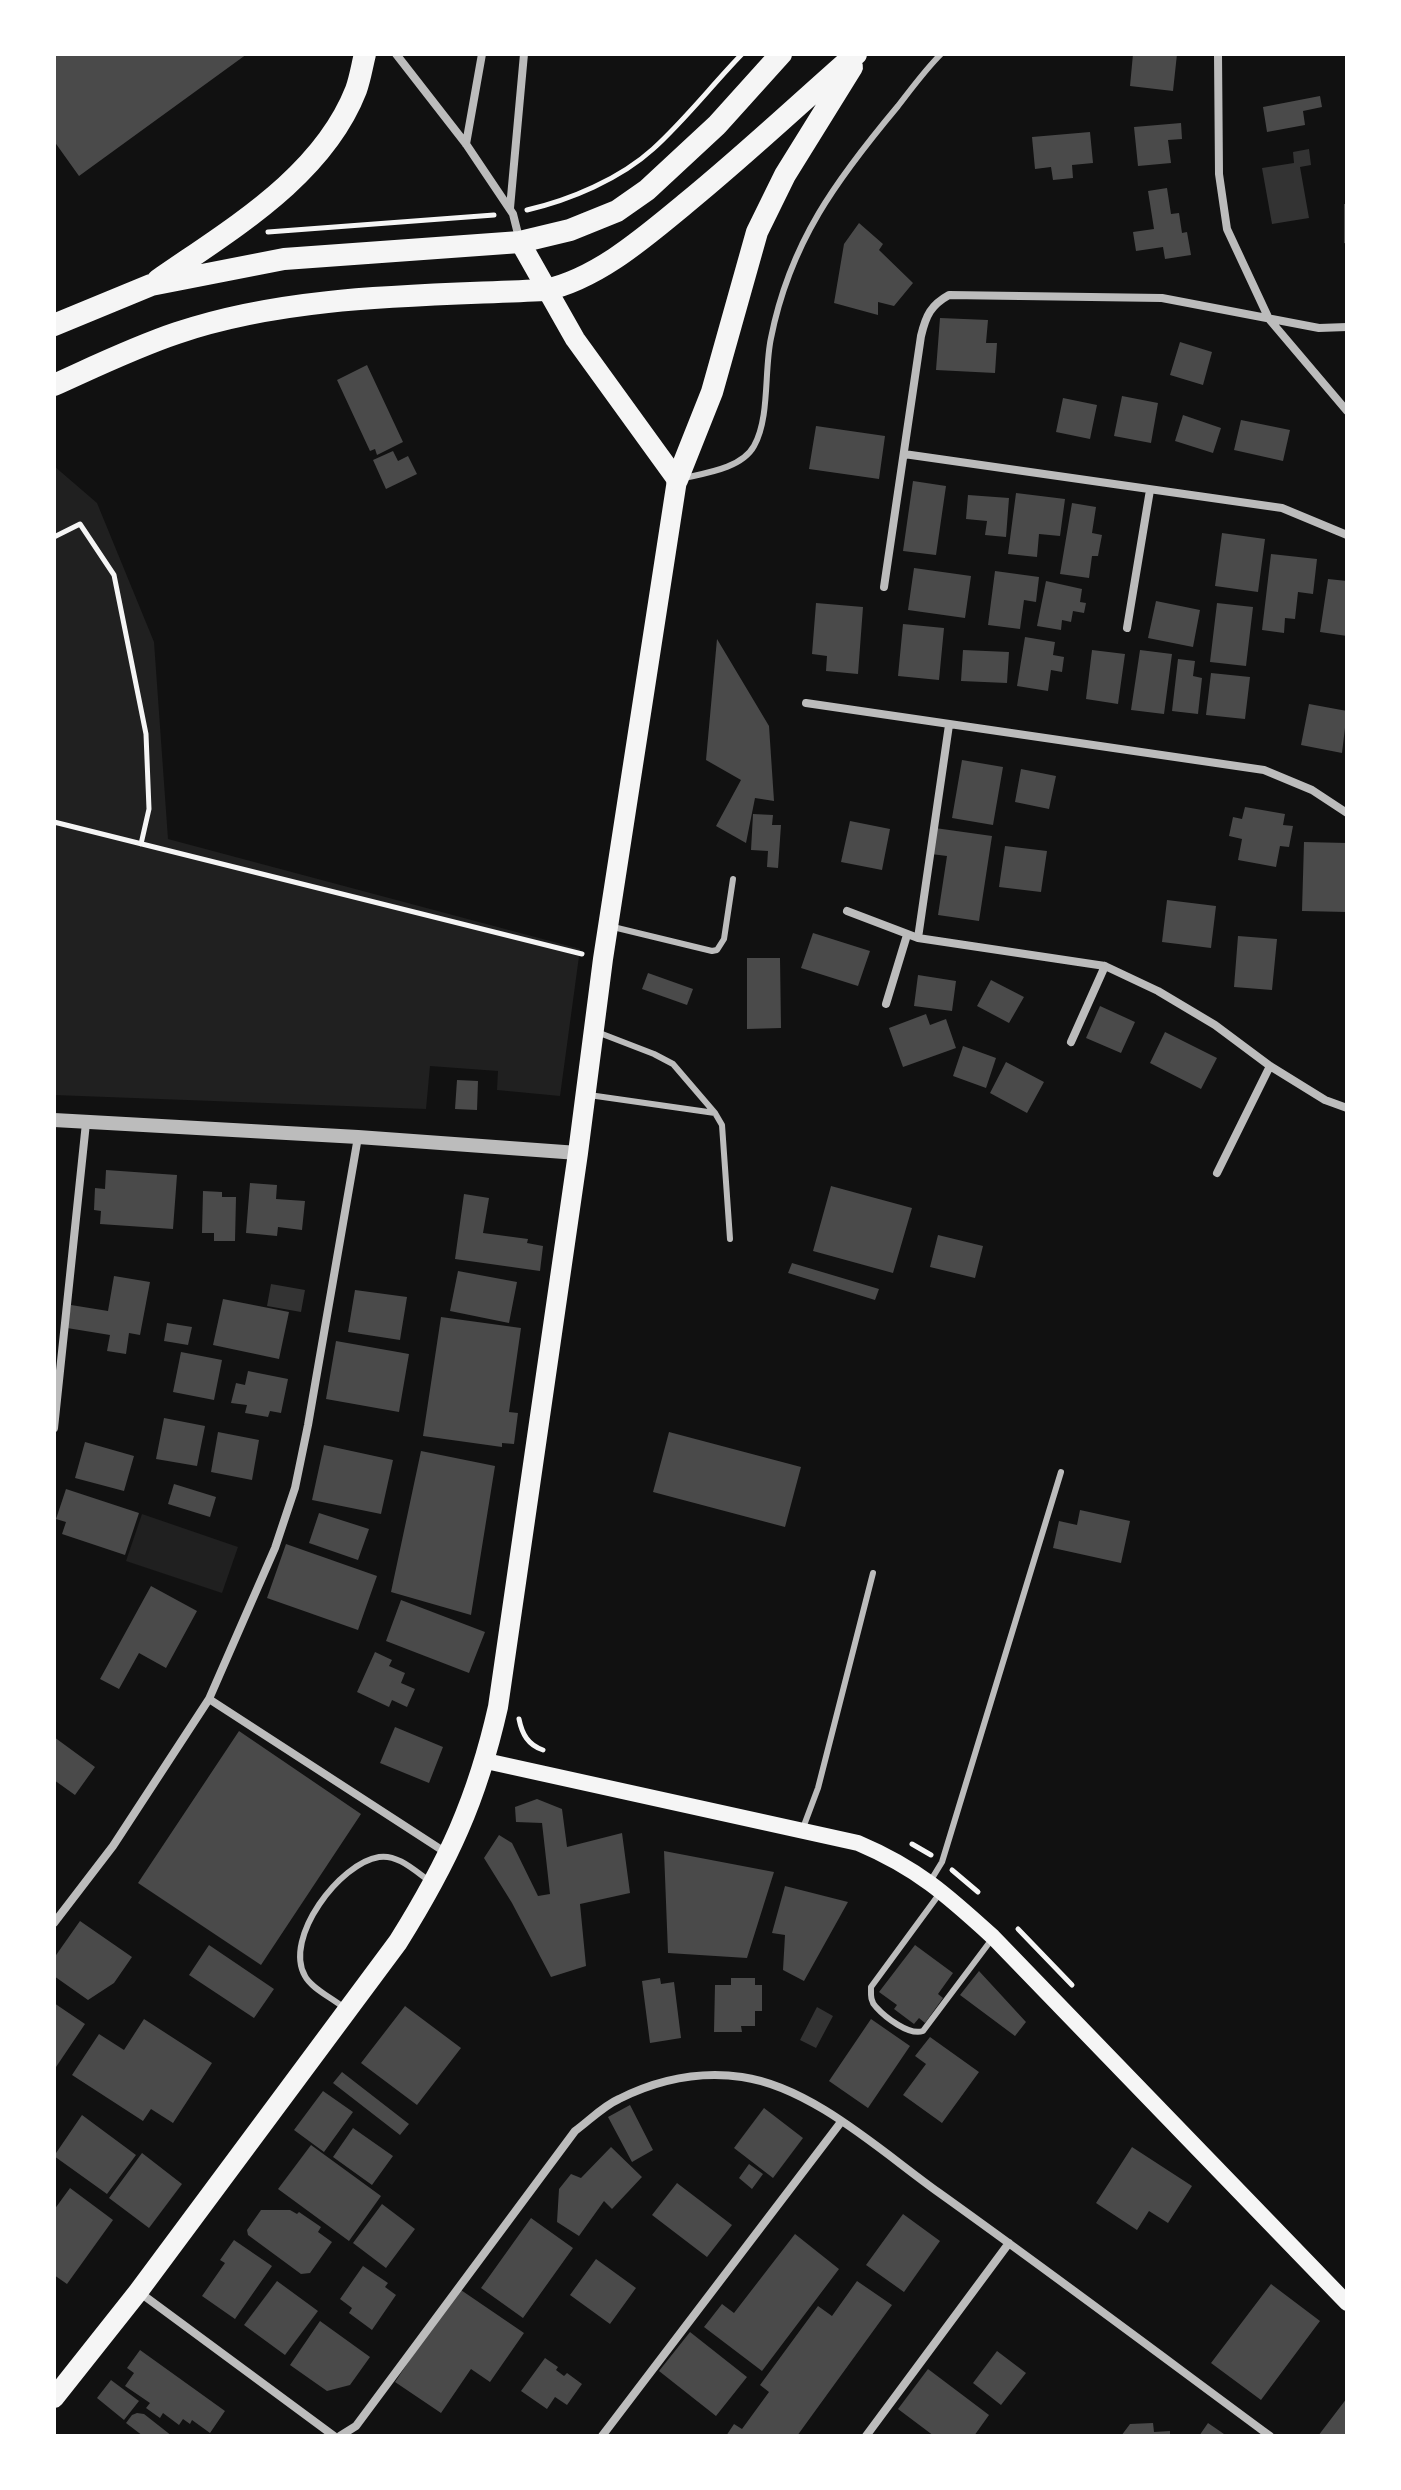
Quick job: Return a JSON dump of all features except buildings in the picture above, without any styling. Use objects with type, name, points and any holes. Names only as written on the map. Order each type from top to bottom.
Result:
[{"type":"highway","points":[[151,285],[295,178],[339,122],[356,90],[365,54]]},
{"type":"highway","points":[[54,325],[151,285],[284,259],[529,240],[570,230],[617,211],[647,190],[717,125],[781,54]]},
{"type":"highway","points":[[54,385],[178,333],[259,312],[361,300],[545,290],[562,286],[630,250],[713,182],[858,54]]},
{"type":"highway","points":[[677,480],[712,392],[757,232],[785,175],[858,54]]},
{"type":"main road","points":[[54,2398],[138,2292],[398,1942],[434,1884],[471,1805],[486,1761],[498,1707],[603,959],[677,480],[575,339],[545,290],[529,240]]},
{"type":"main road","points":[[486,1761],[858,1843],[883,1853],[936,1886],[993,1937],[1347,2303]]},
{"type":"street","points":[[396,54],[466,144],[529,240]]},
{"type":"street","points":[[466,144],[482,54]]},
{"type":"street","points":[[511,211],[524,54]]},
{"type":"street","points":[[1218,54],[1219,174],[1227,229],[1269,319],[1347,411]]},
{"type":"street","points":[[884,587],[925,318],[934,304],[949,295],[1162,298],[1319,328],[1347,327]]},
{"type":"street","points":[[904,454],[1282,508],[1347,535]]},
{"type":"street","points":[[1127,628],[1150,490]]},
{"type":"street","points":[[806,703],[1264,770],[1312,790],[1347,813]]},
{"type":"street","points":[[918,938],[949,725]]},
{"type":"street","points":[[847,911],[918,938],[1105,966],[1158,991],[1215,1025],[1270,1066],[1325,1100],[1347,1108]]},
{"type":"street","points":[[886,1004],[907,935]]},
{"type":"street","points":[[1071,1042],[1105,966]]},
{"type":"street","points":[[1217,1173],[1270,1066]]},
{"type":"street","points":[[54,1120],[578,1153]]},
{"type":"street","points":[[54,1428],[86,1123]]},
{"type":"street","points":[[54,1923],[113,1846],[209,1699],[275,1548],[295,1488],[358,1137]]},
{"type":"street","points":[[209,1699],[449,1854]]},
{"type":"street","points":[[138,2292],[337,2436],[356,2426],[575,2131],[617,2099],[656,2084],[707,2073],[746,2077],[794,2092],[841,2122],[1270,2436]]},
{"type":"street","points":[[602,2436],[841,2122]]},
{"type":"street","points":[[866,2436],[1009,2243]]},
{"type":"lane","points":[[677,480],[719,469],[739,460],[753,448],[760,430],[771,338],[791,264],[814,218],[851,161],[941,54]]},
{"type":"lane","points":[[609,926],[717,950],[724,939],[733,879]]},
{"type":"lane","points":[[594,1031],[673,1064],[715,1113],[722,1125],[730,1239]]},
{"type":"lane","points":[[586,1094],[715,1113]]},
{"type":"lane","points":[[993,1937],[923,2031],[916,2033],[908,2030],[874,2006],[871,1987],[936,1886],[1061,1472]]},
{"type":"lane","points":[[802,1830],[818,1788],[873,1573]]},
{"type":"lane","points":[[347,2010],[306,1979],[298,1961],[309,1921],[347,1873],[365,1861],[381,1856],[396,1858],[434,1884]]},
{"type":"path","points":[[255,233],[541,207],[627,169],[653,149],[742,54]]},
{"type":"path","points":[[529,209],[529,240]]},
{"type":"path","points":[[54,537],[80,524],[114,575],[146,734],[149,809],[141,844]]},
{"type":"path","points":[[54,822],[603,959]]},
{"type":"path","points":[[520,1705],[521,1727],[530,1744],[555,1753]]},
{"type":"path","points":[[909,1843],[942,1862],[985,1899]]},
{"type":"path","points":[[1016,1927],[1080,1993]]},
{"type":"shaded area","points":[[1309,149],[1311,165],[1300,167],[1309,218],[1272,224],[1262,168],[1294,163],[1293,152]]},
{"type":"shaded area","points":[[54,466],[97,503],[154,642],[168,839],[580,949],[560,1096],[497,1090],[498,1071],[430,1066],[426,1109],[54,1095]]},
{"type":"shaded area","points":[[271,1284],[305,1290],[301,1312],[267,1306]]},
{"type":"shaded area","points":[[142,1514],[238,1547],[222,1593],[126,1561]]},
{"type":"shaded area","points":[[817,2007],[833,2016],[816,2048],[800,2040]]}]
